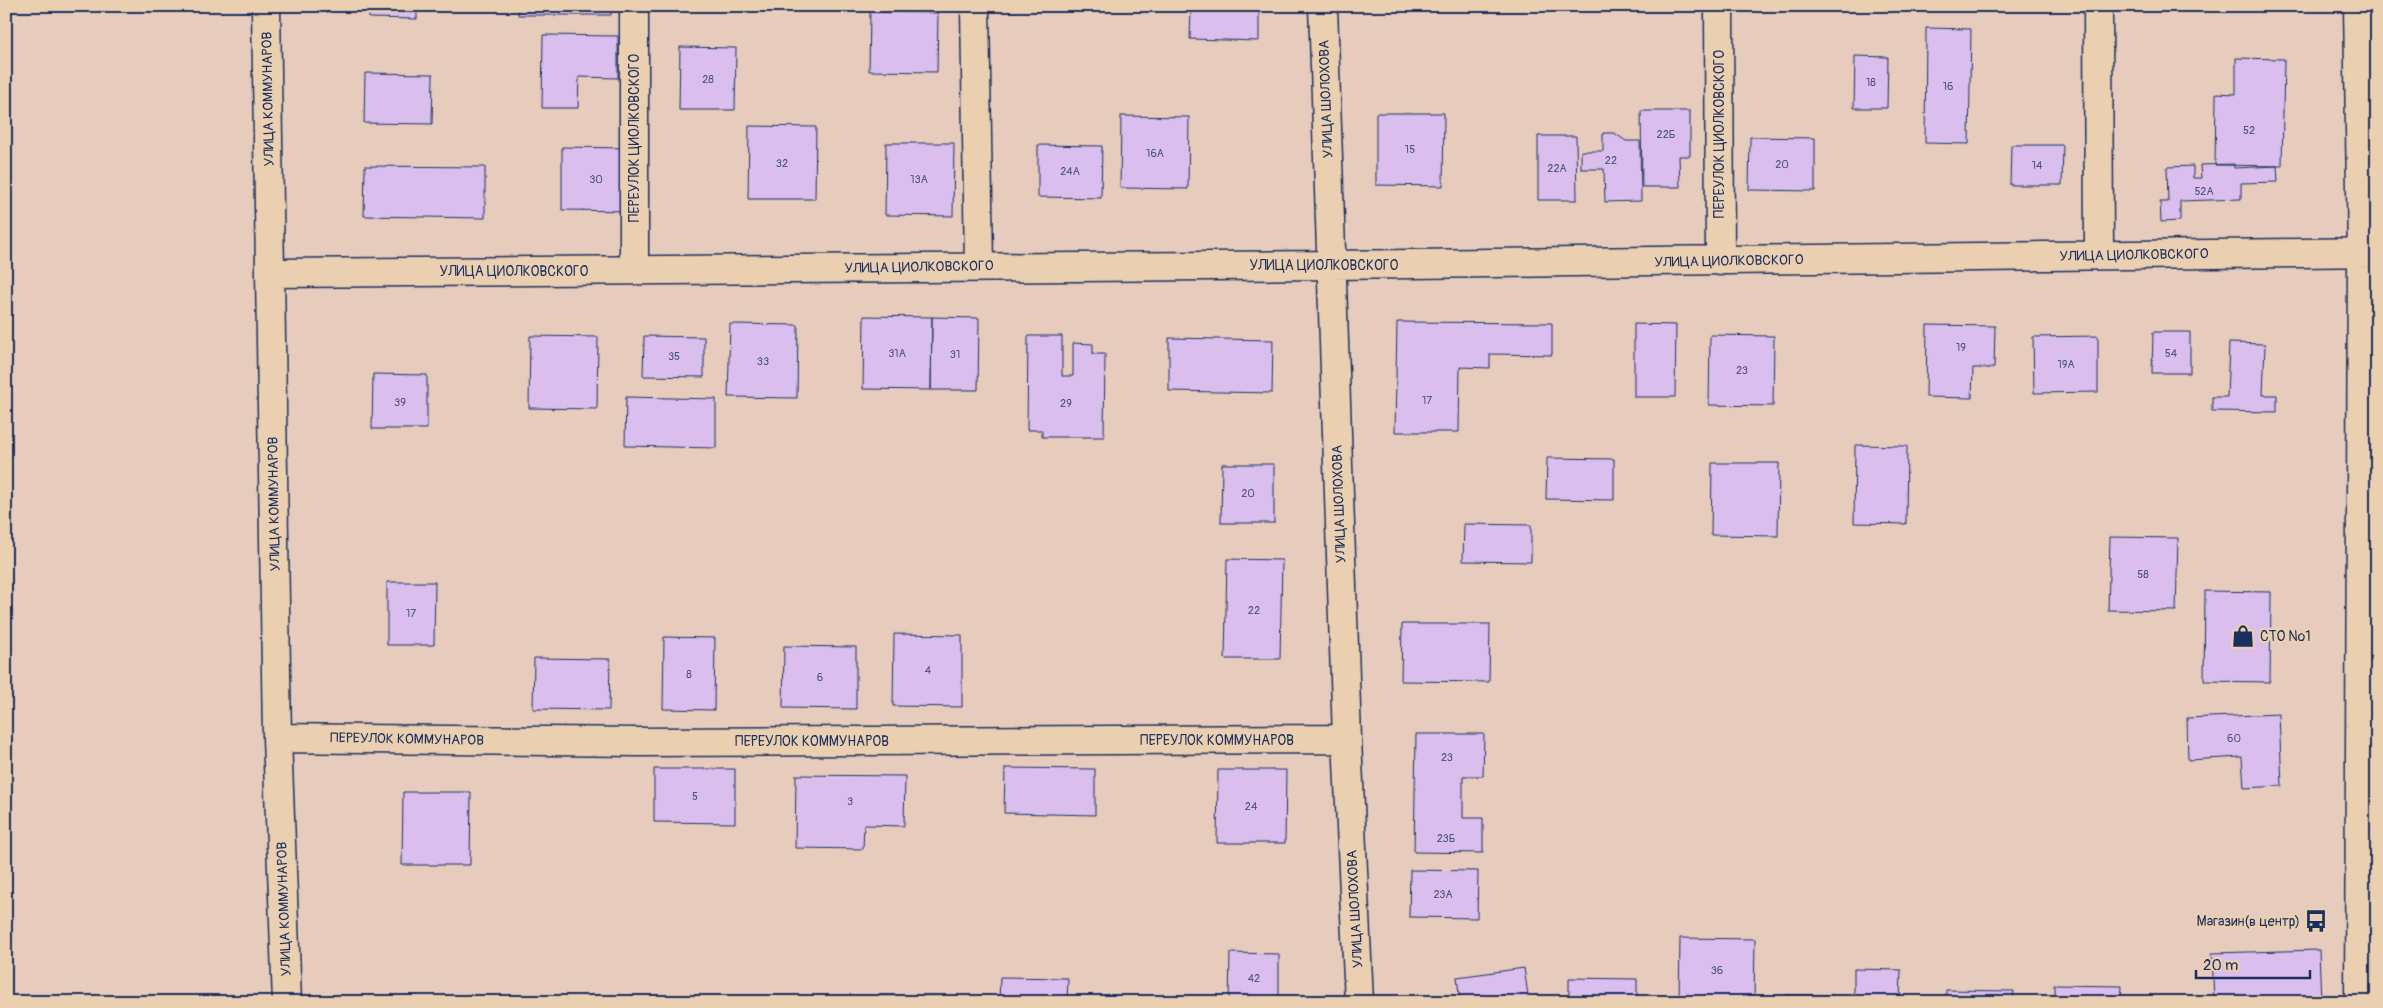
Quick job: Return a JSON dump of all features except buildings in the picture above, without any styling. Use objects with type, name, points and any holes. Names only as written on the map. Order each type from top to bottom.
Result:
[{"type":"street","name":"УЛИЦА КОММУНАРОВ","points":[[266,6],[277,738],[287,1002]]},
{"type":"street","name":"ПЕРЕУЛОК ЦИОЛКОВСКОГО","points":[[634,6],[634,270]]},
{"type":"street","points":[[975,6],[979,266]]},
{"type":"street","name":"УЛИЦА ШОЛОХОВА","points":[[1324,6],[1346,739],[1359,1002]]},
{"type":"street","name":"ПЕРЕУЛОК ЦИОЛКОВСКОГО","points":[[1719,6],[1720,261]]},
{"type":"street","points":[[2098,6],[2099,255]]},
{"type":"street","points":[[2358,6],[2369,252],[2359,1002]]},
{"type":"street","name":"УЛИЦА ЦИОЛКОВСКОГО","points":[[271,273],[979,266],[1332,265],[2369,252]]},
{"type":"street","name":"ПЕРЕУЛОК КОММУНАРОВ","points":[[277,738],[637,742],[1346,739]]},
{"type":"place","name":"СТО №1","points":[[2243,636]]},
{"type":"place","name":"Магазин(в центр)","points":[[2316,921]]}]
